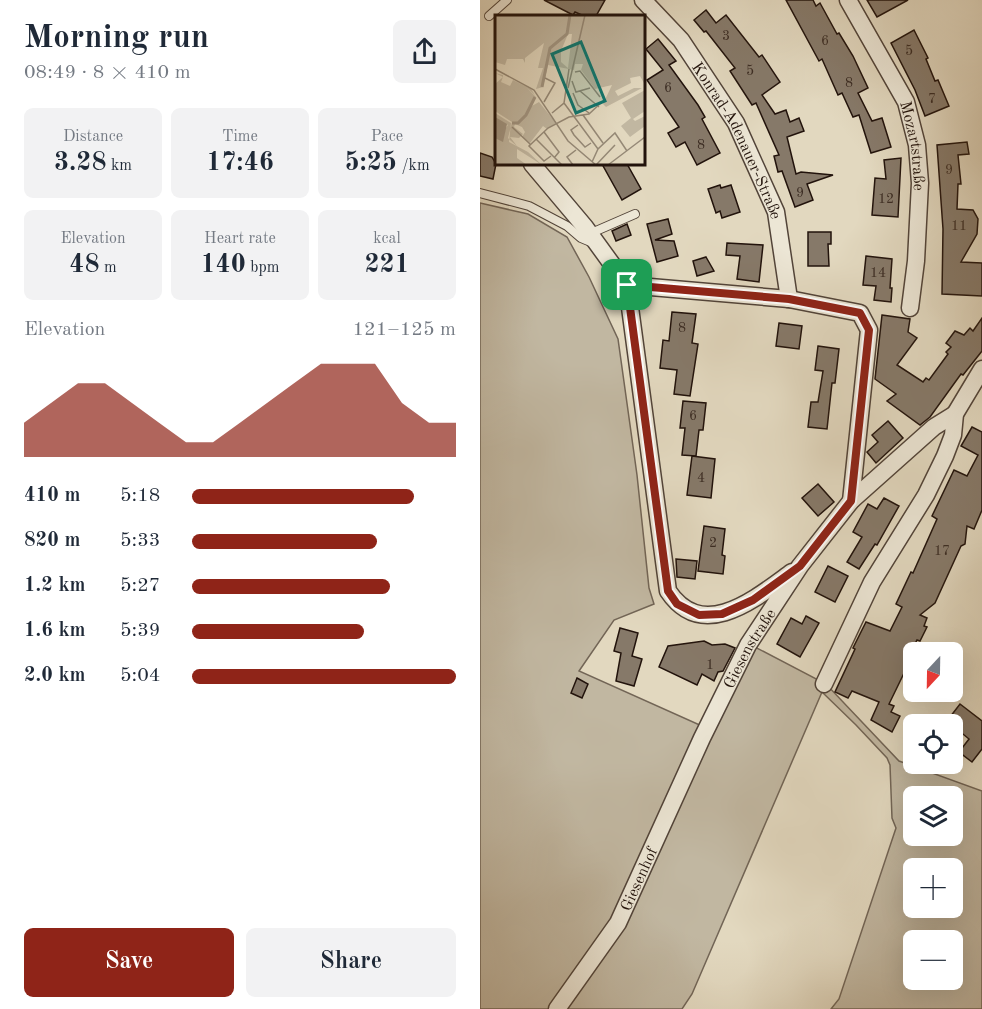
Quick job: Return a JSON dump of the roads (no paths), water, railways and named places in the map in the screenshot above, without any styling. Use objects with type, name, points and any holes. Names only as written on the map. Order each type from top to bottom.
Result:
[{"type":"street","name":"Konrad-Adenauer-Straße","points":[[643,0],[681,40],[736,123],[776,212],[789,299]]},
{"type":"street","name":"Mozartstraße","points":[[848,0],[906,102],[917,145],[920,183],[916,261],[910,308]]},
{"type":"street","points":[[533,165],[627,285],[668,591],[677,604],[699,615],[722,614],[753,600],[800,566]]},
{"type":"street","points":[[627,285],[789,299],[860,313],[869,330],[851,501]]},
{"type":"street","name":"Giesenstraße","points":[[824,684],[872,582],[931,485],[952,435],[955,414],[982,369]]},
{"type":"street","name":"Giesenstraße","points":[[702,738],[748,645],[800,566],[851,501],[934,427],[955,414]]},
{"type":"street","name":"Giesenhof","points":[[557,1009],[618,922],[702,738]]},
{"type":"lane","points":[[489,16],[507,0]]},
{"type":"lane","points":[[480,193],[529,206],[567,226],[581,238],[593,239],[635,214]]}]
